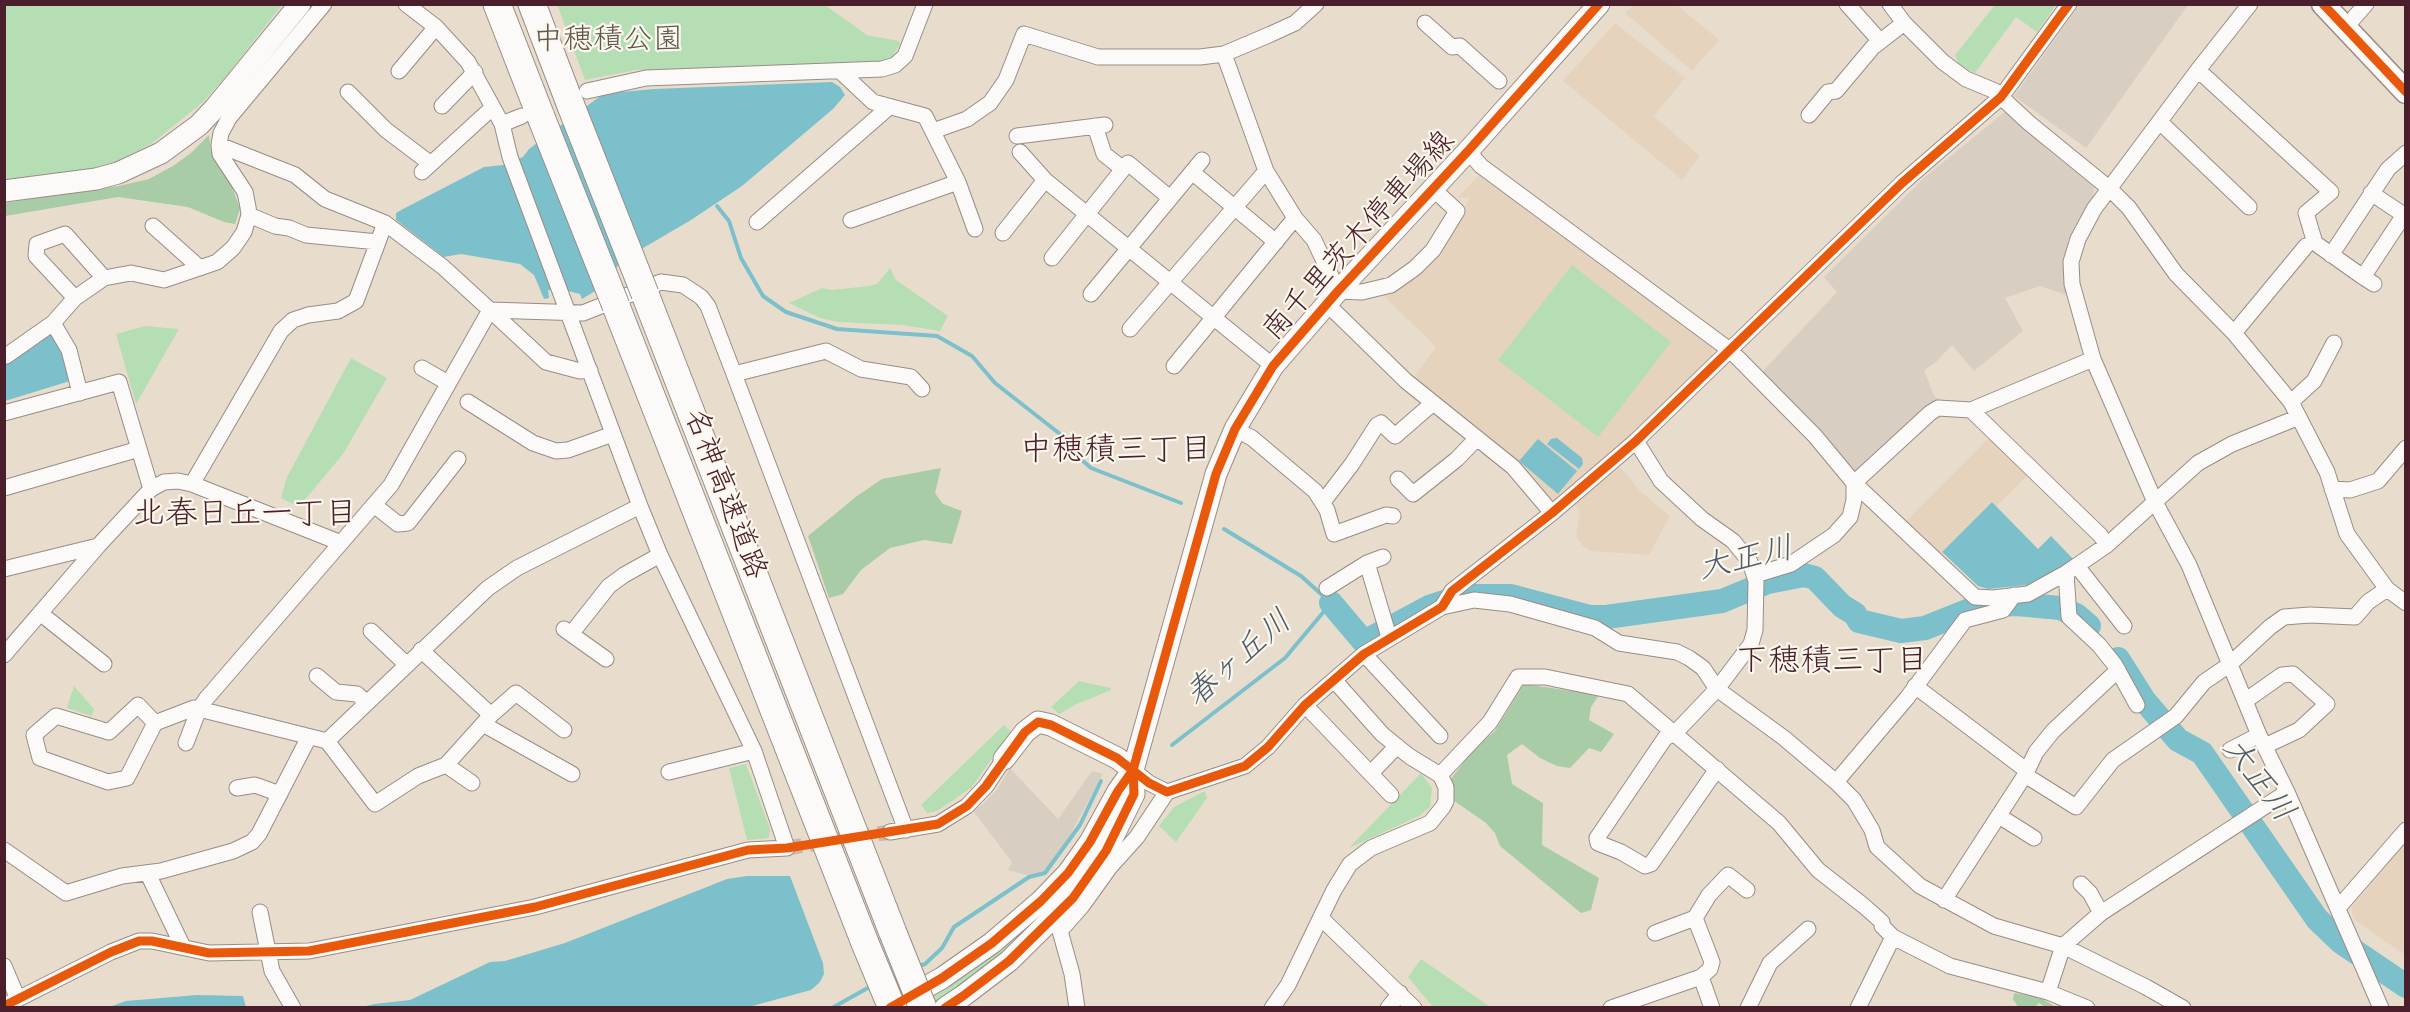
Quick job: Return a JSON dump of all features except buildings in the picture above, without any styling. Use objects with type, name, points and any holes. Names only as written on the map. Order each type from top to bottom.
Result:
[{"type":"highway","name":"名神高速道路","points":[[497,4],[532,117],[616,306],[891,1008]]},
{"type":"highway","name":"名神高速道路","points":[[532,4],[579,99],[645,294],[922,1008]]},
{"type":"main road","points":[[4,191],[96,179],[129,168],[161,153],[199,125],[215,108],[300,4]]},
{"type":"main road","name":"南千里茨木停車場線","points":[[945,1008],[966,1002],[1034,938],[1074,898],[1106,851],[1134,794],[1133,770],[1216,474],[1235,429],[1274,366],[1333,297],[1468,151],[1599,4]]},
{"type":"main road","points":[[2323,4],[2406,92]]},
{"type":"main road","points":[[1004,759],[1025,732],[1038,722],[1051,725],[1117,758],[1133,770]]},
{"type":"main road","name":"南千里茨木停車場線","points":[[891,1008],[942,978],[992,944],[1041,901],[1068,873],[1090,842],[1118,791],[1133,770]]},
{"type":"street","points":[[4,355],[6,356],[53,323],[75,298],[104,278],[131,273],[164,280],[217,261],[233,248],[244,232],[249,215],[245,192],[220,154],[221,133],[229,118],[324,4]]},
{"type":"street","points":[[4,966],[11,1002],[111,952],[139,941],[152,941],[209,953],[309,951],[535,907],[748,850],[787,848],[754,751],[660,555],[640,506],[510,156],[502,124],[475,72],[461,52],[436,27],[406,4]]},
{"type":"street","points":[[579,99],[646,78],[882,69],[895,65],[905,56],[925,4]]},
{"type":"street","points":[[933,131],[967,119],[990,103],[1006,81],[1024,34],[1098,57],[1188,58],[1224,54],[1295,23],[1316,4]]},
{"type":"street","points":[[1847,4],[1880,41]]},
{"type":"street","points":[[1890,4],[1904,23],[1943,62],[1966,79],[2001,97],[2029,123],[2110,189],[2129,208],[2176,274],[2234,333],[2291,402],[2327,472],[2347,534],[2387,590],[2406,603]]},
{"type":"street","points":[[1445,603],[1452,591],[1552,513],[1636,441],[1902,183],[2001,97],[2069,4]]},
{"type":"street","points":[[2250,4],[2094,209],[2078,239],[2071,262],[2072,284],[2093,359],[2155,502],[2189,565],[2229,665],[2381,1008]]},
{"type":"street","points":[[2346,27],[2366,4]]},
{"type":"street","points":[[1425,23],[1452,46],[1460,46],[1499,81]]},
{"type":"street","points":[[1809,115],[1828,92],[1836,92],[1880,41],[1904,23]]},
{"type":"street","points":[[399,70],[436,27]]},
{"type":"street","points":[[1224,54],[1266,171],[1295,218],[1314,240],[1333,297],[1406,381],[1513,467],[1552,513]]},
{"type":"street","points":[[2198,70],[2331,192],[2306,213],[2315,243],[2369,281],[2404,215],[2371,194]]},
{"type":"street","points":[[442,106],[475,72]]},
{"type":"street","points":[[841,72],[873,102],[888,108],[925,116],[958,182],[975,229]]},
{"type":"street","points":[[348,92],[426,168],[492,108]]},
{"type":"street","points":[[757,222],[888,108]]},
{"type":"street","points":[[502,124],[532,117]]},
{"type":"street","points":[[2160,122],[2249,207]]},
{"type":"street","points":[[1017,136],[1100,125],[1104,154],[1123,169]]},
{"type":"street","points":[[219,145],[295,175],[325,198],[385,223],[443,267],[546,362],[580,371],[590,370]]},
{"type":"street","points":[[1468,151],[1481,166],[1731,351],[1815,436],[1854,483],[1975,597],[2009,602]]},
{"type":"street","points":[[1020,152],[1045,180],[1274,366]]},
{"type":"street","points":[[2331,255],[2388,169],[2406,153]]},
{"type":"street","points":[[1091,294],[1202,160]]},
{"type":"street","points":[[1052,258],[1128,163],[1170,198]]},
{"type":"street","points":[[1130,329],[1266,171]]},
{"type":"street","points":[[1192,172],[1276,242]]},
{"type":"street","points":[[1004,233],[1045,180]]},
{"type":"street","points":[[851,220],[958,182]]},
{"type":"street","points":[[1333,297],[1391,285],[1415,268],[1433,250],[1457,211],[1432,188]]},
{"type":"street","points":[[249,215],[306,236],[378,242]]},
{"type":"street","points":[[1174,366],[1295,218]]},
{"type":"street","points":[[192,484],[281,331],[293,320],[308,315],[338,311],[356,301],[385,223]]},
{"type":"street","points":[[153,226],[200,268]]},
{"type":"street","points":[[75,298],[36,256],[37,244],[65,234],[104,278]]},
{"type":"street","points":[[2234,333],[2306,246]]},
{"type":"street","points":[[490,310],[583,313],[661,282],[683,285],[693,290],[708,306],[906,830]]},
{"type":"street","points":[[186,743],[206,699],[391,485],[490,310]]},
{"type":"street","points":[[53,323],[69,350],[80,393]]},
{"type":"street","points":[[2291,402],[2314,381],[2334,343]]},
{"type":"street","points":[[734,374],[826,351],[861,369],[912,378],[922,389]]},
{"type":"street","points":[[1756,583],[1791,564],[1834,534],[1850,517],[1854,500],[1854,483],[1930,413],[1938,408],[1971,410],[2093,359]]},
{"type":"street","points":[[422,368],[448,383]]},
{"type":"street","points":[[4,413],[119,382],[151,489]]},
{"type":"street","points":[[468,402],[486,420],[527,432],[543,448],[556,451],[568,450],[613,434]]},
{"type":"street","points":[[1323,502],[1352,464],[1377,425],[1382,423],[1395,436],[1433,403]]},
{"type":"street","points":[[1971,410],[2100,535],[2107,545]]},
{"type":"street","points":[[1836,782],[1915,686],[1965,620],[2028,594],[2072,569],[2107,545],[2198,463],[2232,444],[2299,417]]},
{"type":"street","points":[[1235,429],[1252,438],[1315,491],[1323,502],[1334,534],[1386,514],[1394,516]]},
{"type":"street","points":[[1398,479],[1413,495],[1457,459],[1477,438]]},
{"type":"street","points":[[1636,441],[1661,481],[1702,519],[1733,541],[1744,553],[1756,583],[1755,630],[1751,644],[1717,689],[1675,733],[1665,738],[1597,838],[1598,843],[1621,852],[1645,866],[1651,864],[1718,769]]},
{"type":"street","points":[[2332,489],[2350,490],[2378,481],[2406,448]]},
{"type":"street","points":[[4,488],[139,449]]},
{"type":"street","points":[[374,505],[398,524],[408,523],[444,468],[458,459]]},
{"type":"street","points":[[4,655],[98,546],[151,489],[164,482],[178,481],[192,484],[341,543]]},
{"type":"street","points":[[327,741],[488,588],[517,568],[640,506]]},
{"type":"street","points":[[4,569],[98,546]]},
{"type":"street","points":[[606,659],[567,631],[609,586],[660,555]]},
{"type":"street","points":[[1327,588],[1367,563],[1383,557]]},
{"type":"street","points":[[1367,563],[1389,637]]},
{"type":"street","points":[[2072,569],[2068,610],[2118,670],[2137,705]]},
{"type":"street","points":[[2072,569],[2124,626]]},
{"type":"street","points":[[1915,686],[2026,773],[2076,807],[2114,760],[2165,724],[2204,682],[2229,665],[2284,617],[2310,615],[2355,617],[2368,602],[2387,590]]},
{"type":"street","points":[[1077,1008],[1072,974],[1060,931],[1082,906],[1110,867],[1137,837],[1167,792],[1245,766],[1268,747],[1305,705],[1364,654],[1445,603],[1474,600],[1510,604],[1595,628],[1618,643],[1677,652],[1689,658],[1703,668],[1717,689],[1784,738],[1836,782],[1854,800],[1872,830],[1877,847],[1920,886],[1994,926],[2063,946],[2183,1008]]},
{"type":"street","points":[[40,613],[104,664]]},
{"type":"street","points":[[371,631],[406,664]]},
{"type":"street","points":[[421,650],[487,719],[572,774]]},
{"type":"street","points":[[1364,654],[1440,736]]},
{"type":"street","points":[[1944,900],[2026,773],[2036,752],[2053,731],[2118,670]]},
{"type":"street","points":[[2230,750],[2299,730],[2327,704],[2293,674],[2282,675],[2245,701]]},
{"type":"street","points":[[317,676],[336,692],[357,694],[366,702]]},
{"type":"street","points":[[1440,775],[1490,722],[1518,677],[1545,677],[1628,694],[1718,769],[1779,824],[1818,870],[1882,922],[1882,926],[1893,937],[1950,966],[2048,992],[2087,1008]]},
{"type":"street","points":[[1272,1008],[1288,985],[1339,881],[1357,857],[1371,848],[1423,826],[1434,819],[1446,801],[1446,787],[1440,775],[1382,734],[1334,680]]},
{"type":"street","points":[[155,723],[138,705],[109,732],[56,716],[34,735],[40,758],[108,782],[127,778],[155,723],[194,708],[200,709],[327,741],[375,804],[418,776],[446,765],[487,719],[516,693],[564,730]]},
{"type":"street","points":[[1305,705],[1391,795]]},
{"type":"street","points":[[4,850],[66,893],[122,876],[148,874],[243,848],[259,834],[309,737]]},
{"type":"street","points":[[1371,773],[1397,746]]},
{"type":"street","points":[[669,772],[754,751]]},
{"type":"street","points":[[890,832],[938,824],[967,807],[986,786],[1004,759]]},
{"type":"street","points":[[446,765],[472,783]]},
{"type":"street","points":[[1133,770],[1149,783],[1167,792]]},
{"type":"street","points":[[237,788],[255,785],[280,794]]},
{"type":"street","points":[[2048,992],[2063,946],[2101,913],[2287,792]]},
{"type":"street","points":[[1999,816],[2034,838]]},
{"type":"street","points":[[2338,908],[2406,830]]},
{"type":"street","points":[[148,874],[183,947]]},
{"type":"street","points":[[1655,933],[1695,918],[1709,895],[1728,874],[1747,890]]},
{"type":"street","points":[[2081,884],[2090,893],[2101,913]]},
{"type":"street","points":[[260,912],[266,952],[272,971],[292,1008]]},
{"type":"street","points":[[1611,1008],[1701,977],[1710,969],[1712,962],[1695,918]]},
{"type":"street","points":[[1322,919],[1414,1008]]},
{"type":"street","points":[[1748,1008],[1770,963],[1808,929]]},
{"type":"street","points":[[1858,1008],[1893,937]]},
{"type":"street","points":[[1701,977],[1712,1008]]},
{"type":"street","points":[[1388,1008],[1400,993]]},
{"type":"shaded area","points":[[2080,4],[2188,5],[2086,148],[2014,96]]},
{"type":"shaded area","points":[[1633,5],[1677,5],[1719,40],[1692,71],[1625,13]]},
{"type":"shaded area","points":[[1615,23],[1685,78],[1654,116],[1700,156],[1682,180],[1563,81]]},
{"type":"shaded area","points":[[2006,111],[2049,151],[2094,187],[2093,198],[2074,227],[2068,242],[2064,267],[2066,295],[2040,286],[2005,298],[2023,331],[1974,371],[1952,345],[1936,362],[1924,370],[1934,395],[1940,401],[1933,403],[1854,472],[1762,372],[1837,292],[1824,277],[1925,177]]},
{"type":"shaded area","points":[[1479,175],[1713,348],[1712,360],[1557,504],[1548,503],[1413,378],[1436,347],[1381,293],[1450,233],[1470,197],[1457,198]]},
{"type":"shaded area","points":[[1990,437],[2028,475],[1997,506],[1992,501],[1938,555],[1905,522]]},
{"type":"shaded area","points":[[1618,464],[1641,492],[1670,516],[1649,555],[1591,551],[1582,545],[1576,536],[1580,511],[1574,505]]},
{"type":"shaded area","points":[[1010,768],[1058,819],[1092,771],[1103,774],[1069,837],[1045,871],[1030,876],[1008,870],[1012,862],[973,811],[998,788]]},
{"type":"shaded area","points":[[2405,844],[2405,955],[2356,921],[2352,914],[2352,907]]},
{"type":"green space","name":"中穂積公園","points":[[557,4],[825,5],[867,35],[899,41],[900,44],[890,60],[885,62],[636,70],[585,80]]},
{"type":"green space","points":[[5,5],[282,5],[202,103],[151,144],[99,170],[5,185]]},
{"type":"green space","points":[[1995,5],[2056,5],[2037,32],[2016,17],[1975,73],[1959,65],[1955,55]]},
{"type":"green space","points":[[209,135],[211,151],[231,184],[240,209],[235,224],[224,222],[188,207],[118,197],[5,216],[4,203],[119,186],[149,179],[191,153]]},
{"type":"green space","points":[[1572,265],[1671,342],[1598,437],[1498,360]]},
{"type":"green space","points":[[890,268],[896,280],[948,316],[940,331],[902,325],[838,322],[820,318],[789,303],[822,288],[832,290],[877,284]]},
{"type":"green space","points":[[145,326],[179,329],[136,404],[116,334]]},
{"type":"green space","points":[[351,358],[387,378],[343,454],[299,507],[281,498],[287,477]]},
{"type":"green space","points":[[941,468],[935,493],[943,504],[962,511],[952,544],[924,540],[890,548],[861,570],[843,594],[829,598],[808,536],[882,479]]},
{"type":"green space","points":[[1079,681],[1111,688],[1111,690],[1059,714],[1051,707]]},
{"type":"green space","points":[[1524,684],[1599,695],[1591,707],[1589,720],[1614,734],[1601,752],[1589,748],[1570,768],[1557,766],[1540,758],[1522,744],[1507,755],[1512,784],[1543,803],[1542,845],[1599,878],[1591,910],[1581,913],[1500,846],[1495,833],[1486,823],[1453,800],[1454,790],[1450,780],[1474,749],[1495,731]]},
{"type":"green space","points":[[74,686],[94,709],[92,716],[67,708]]},
{"type":"green space","points":[[1004,725],[1011,732],[971,788],[937,811],[927,813],[921,805]]},
{"type":"green space","points":[[746,764],[770,829],[769,838],[747,840],[729,768]]},
{"type":"green space","points":[[1421,773],[1432,788],[1430,807],[1419,816],[1349,848]]},
{"type":"green space","points":[[1205,791],[1207,798],[1176,842],[1159,826],[1174,807]]},
{"type":"green space","points":[[1077,880],[1004,954],[928,1007],[907,1008]]},
{"type":"green space","points":[[1421,959],[1489,1006],[1488,1008],[1433,1007],[1408,977]]},
{"type":"green space","points":[[2014,993],[2039,997],[2054,1006],[2075,1007],[2045,1007],[2039,1003],[2035,1007],[2018,1007],[2013,999]]},
{"type":"water","points":[[832,82],[840,87],[845,95],[833,109],[742,186],[691,220],[621,261],[605,285],[582,299],[580,294],[548,290],[549,298],[544,299],[534,275],[520,264],[461,254],[444,257],[396,220],[396,213],[484,167],[503,165],[523,157],[529,149],[599,97],[611,93],[654,89]]},
{"type":"water","points":[[52,334],[62,352],[70,381],[5,401],[5,365]]},
{"type":"water","points":[[1557,438],[1582,458],[1583,464],[1579,469],[1547,444],[1551,439]]},
{"type":"water","points":[[1538,439],[1577,471],[1558,494],[1519,461]]},
{"type":"water","points":[[1992,502],[2038,549],[2051,536],[2075,561],[2032,588],[2027,585],[1988,589],[1978,586],[1942,552]]},
{"type":"water","points":[[747,876],[790,876],[823,963],[824,974],[820,982],[811,990],[745,1008],[362,1007],[410,1000],[490,962],[505,961],[565,943],[727,879]]},
{"type":"water","points":[[197,995],[243,996],[246,1007],[109,1007],[126,1001]]},
{"type":"waterway","points":[[717,206],[729,221],[741,258],[763,296],[786,312],[837,329],[937,336],[972,356],[995,383],[1060,434],[1075,454],[1091,468],[1181,503]]},
{"type":"waterway","name":"春ヶ丘川","points":[[1172,745],[1285,658],[1331,603],[1301,576],[1224,529]]},
{"type":"waterway","name":"大正川","points":[[1331,603],[1364,642],[1429,607],[1463,596],[1511,596],[1590,617],[1606,617],[1722,601],[1768,582],[1804,575],[1815,578],[1842,606],[1855,614],[1859,621],[1901,631],[1925,628],[1980,606],[2017,604],[2060,608],[2076,615],[2089,626]]},
{"type":"waterway","name":"大正川","points":[[2118,659],[2144,700],[2178,740],[2202,753],[2317,919],[2341,942],[2406,986]]},
{"type":"waterway","name":"春ヶ丘川","points":[[916,967],[925,964],[942,948],[954,927],[1029,877],[1045,873],[1080,825],[1101,781]]},
{"type":"waterway","name":"春ヶ丘川","points":[[832,1008],[873,985]]},
{"type":"tunnel","points":[[787,848],[890,832]]},
{"type":"cycle path","points":[[890,1008],[942,978],[992,943],[1041,901],[1068,873],[1090,842],[1118,791],[1133,770],[1216,474],[1235,429],[1273,366],[1338,291],[1468,151],[1599,4]]},
{"type":"cycle path","points":[[4,1006],[111,952],[139,941],[152,941],[209,953],[309,951],[535,907],[748,850],[787,848],[938,824],[967,806],[986,786],[1025,732],[1038,722],[1051,725],[1117,758],[1149,783],[1167,792],[1245,766],[1268,747],[1305,705],[1364,654],[1442,607],[1452,591],[1552,513],[1636,441],[1902,183],[2001,97],[2069,4]]},
{"type":"cycle path","points":[[2323,4],[2406,92]]},
{"type":"cycle path","points":[[945,1008],[1009,961],[1073,898],[1106,851],[1134,794],[1133,770]]},
{"type":"district","name":"中穂積三丁目","points":[[1116,451]]},
{"type":"district","name":"北春日丘一丁目","points":[[245,515]]},
{"type":"district","name":"下穂積三丁目","points":[[1832,662]]}]
